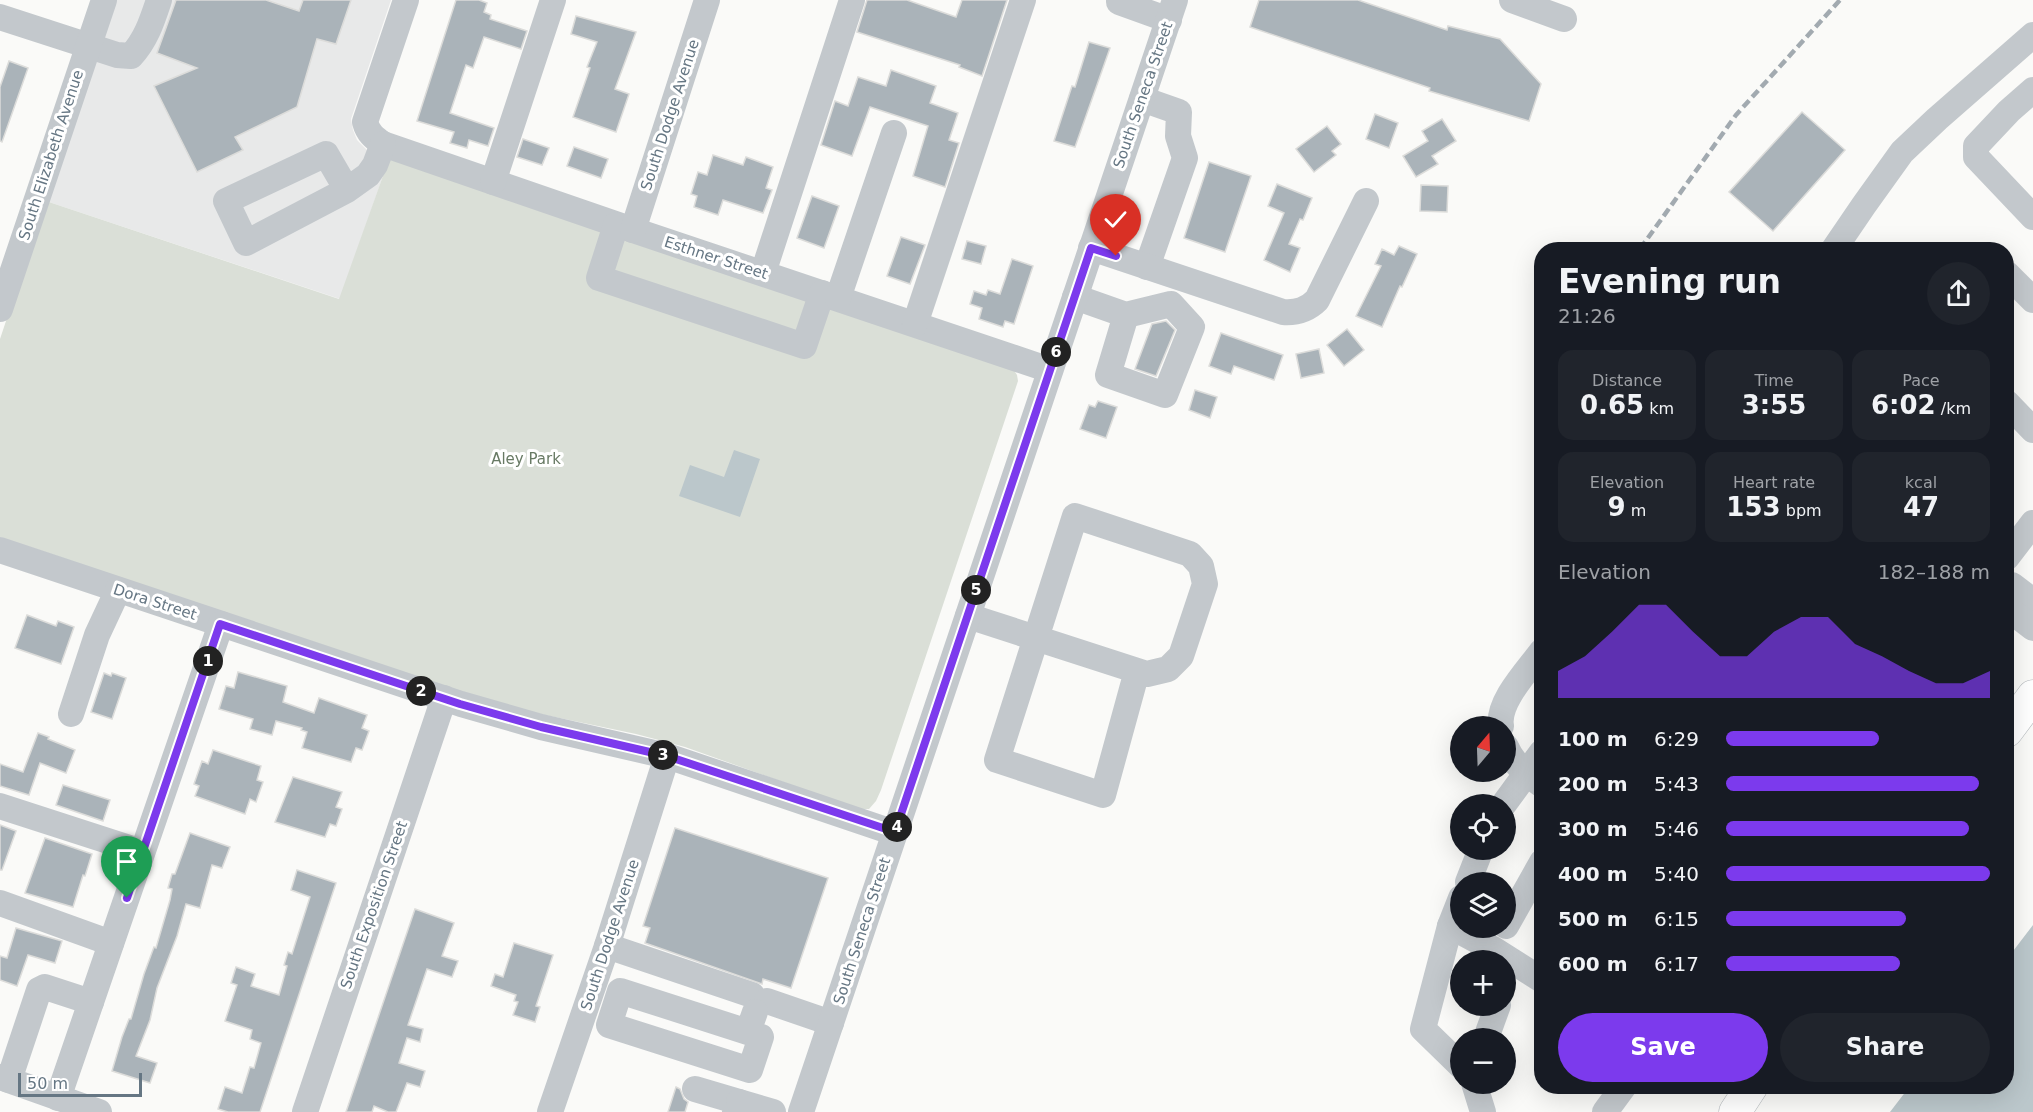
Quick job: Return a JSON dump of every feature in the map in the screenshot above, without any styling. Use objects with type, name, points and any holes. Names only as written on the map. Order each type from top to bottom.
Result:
[{"type":"main road","points":[[2014,722],[2033,696]]},
{"type":"main road","points":[[1735,1112],[1747,1094]]},
{"type":"street","name":"South Elizabeth Avenue","points":[[0,309],[104,0]]},
{"type":"street","points":[[0,17],[117,55],[131,56],[149,30],[159,0]]},
{"type":"street","points":[[347,190],[368,175],[375,165],[383,144],[372,136],[365,123],[406,0]]},
{"type":"street","points":[[493,182],[553,0]]},
{"type":"street","name":"South Dodge Avenue","points":[[707,0],[624,227],[599,278],[804,346],[830,296]]},
{"type":"street","points":[[763,273],[852,0]]},
{"type":"street","points":[[915,324],[1023,0]]},
{"type":"street","points":[[1119,0],[1119,2],[1172,10]]},
{"type":"street","points":[[1512,0],[1564,19]]},
{"type":"street","name":"South Seneca Street","points":[[801,1112],[1172,10]]},
{"type":"street","points":[[1839,242],[1902,152],[2033,35]]},
{"type":"street","points":[[2033,90],[2009,111],[1976,146],[1975,151],[1976,157],[2033,217]]},
{"type":"street","points":[[1142,99],[1179,112],[1178,136],[1185,158],[1147,267]]},
{"type":"street","points":[[830,296],[894,133]]},
{"type":"street","name":"Esthner Street","points":[[383,144],[1050,370]]},
{"type":"street","points":[[1091,248],[1283,312],[1302,310],[1317,300],[1366,201]]},
{"type":"street","points":[[1171,304],[1180,278]]},
{"type":"street","points":[[2014,281],[2033,300]]},
{"type":"street","points":[[1075,297],[1126,315],[1171,304]]},
{"type":"street","points":[[1126,315],[1108,375],[1165,395],[1192,327],[1171,304]]},
{"type":"street","points":[[2014,410],[2033,430]]},
{"type":"street","points":[[968,616],[1036,639],[1147,674],[1168,669],[1181,656],[1204,584],[1201,566],[1190,554],[1075,516],[1036,639],[997,760],[1102,795],[1137,671]]},
{"type":"street","points":[[2014,543],[2033,523]]},
{"type":"street","name":"Dora Street","points":[[0,550],[444,699],[541,727],[667,756],[895,832]]},
{"type":"street","points":[[2014,587],[2033,601]]},
{"type":"street","points":[[71,714],[97,635],[118,590]]},
{"type":"street","points":[[2014,613],[2033,628]]},
{"type":"street","points":[[58,1098],[220,624]]},
{"type":"street","points":[[1500,716],[1502,707],[1534,662]]},
{"type":"street","name":"South Exposition Street","points":[[305,1112],[444,699]]},
{"type":"street","name":"South Dodge Avenue","points":[[550,1112],[595,983],[667,756]]},
{"type":"street","points":[[1509,794],[1534,779],[1516,763]]},
{"type":"street","points":[[0,806],[142,852]]},
{"type":"street","points":[[1516,909],[1534,876]]},
{"type":"street","points":[[0,903],[111,943]]},
{"type":"street","points":[[1450,926],[1423,1029],[1450,1055]]},
{"type":"street","points":[[1467,938],[1483,950]]},
{"type":"street","points":[[607,946],[755,1010]]},
{"type":"street","points":[[1516,969],[1534,976]]},
{"type":"street","points":[[595,983],[620,991],[831,1023]]},
{"type":"street","points":[[91,1002],[45,987],[39,990],[4,1079],[99,1112]]},
{"type":"street","points":[[620,991],[609,1025],[750,1070],[761,1037],[755,1010]]},
{"type":"street","points":[[695,1089],[737,1107],[773,1112]]},
{"type":"street","points":[[1477,1094],[1483,1112]]},
{"type":"street","points":[[1605,1112],[1618,1094]]},
{"type":"shaded area","points":[[115,0],[391,0],[351,119],[357,140],[367,150],[389,159],[340,299],[46,201]]},
{"type":"shaded area","points":[[734,450],[760,459],[740,517],[679,496],[690,465],[724,477]]},
{"type":"shaded area","points":[[2033,925],[2033,1112],[1890,1112],[1904,1094],[2014,1094],[2014,950]]},
{"type":"green space","name":"Aley Park","points":[[389,159],[1013,369],[1018,381],[881,790],[869,809],[859,809],[685,747],[636,734],[531,712],[457,690],[0,537],[0,339],[46,201],[339,299]]},
{"type":"building","points":[[176,0],[266,0],[299,11],[303,0],[351,0],[336,44],[317,39],[297,107],[235,137],[243,150],[197,172],[154,86],[197,68],[157,53]]},
{"type":"building","points":[[456,0],[479,0],[487,3],[484,12],[491,15],[490,19],[527,31],[521,49],[484,37],[473,68],[466,65],[450,113],[494,128],[488,146],[469,140],[467,148],[450,143],[454,132],[417,121]]},
{"type":"building","points":[[867,0],[907,0],[956,17],[962,0],[1007,0],[982,76],[959,67],[960,65],[857,32]]},
{"type":"building","points":[[1259,0],[1358,0],[1447,30],[1448,26],[1500,39],[1541,84],[1529,121],[1429,91],[1430,88],[1250,27]]},
{"type":"building","points":[[576,16],[636,32],[615,89],[629,94],[616,132],[573,117],[590,68],[587,67],[597,42],[571,34]]},
{"type":"building","points":[[1089,42],[1110,48],[1075,147],[1054,141]]},
{"type":"building","points":[[9,61],[28,68],[2,142],[0,141],[0,87]]},
{"type":"building","points":[[891,70],[936,86],[930,103],[958,113],[949,140],[959,143],[945,187],[913,176],[928,126],[870,107],[852,156],[821,145],[835,101],[848,106],[858,77],[886,86]]},
{"type":"building","points":[[1802,112],[1845,150],[1773,231],[1729,192]]},
{"type":"building","points":[[1375,114],[1398,123],[1389,148],[1366,139]]},
{"type":"building","points":[[1442,119],[1456,141],[1432,156],[1438,164],[1416,177],[1403,156],[1428,141],[1422,131]]},
{"type":"building","points":[[1327,126],[1341,144],[1332,151],[1336,155],[1314,172],[1296,149]]},
{"type":"building","points":[[523,139],[549,148],[542,165],[517,157]]},
{"type":"building","points":[[574,147],[608,159],[601,178],[567,166]]},
{"type":"building","points":[[713,155],[743,165],[746,157],[773,167],[766,188],[772,190],[763,213],[723,200],[718,215],[694,207],[697,196],[691,194],[698,172],[707,175]]},
{"type":"building","points":[[1209,162],[1251,176],[1225,252],[1184,238]]},
{"type":"building","points":[[1277,184],[1312,198],[1289,244],[1300,248],[1290,272],[1264,260],[1284,213],[1268,206]]},
{"type":"building","points":[[1421,185],[1448,186],[1447,212],[1420,211]]},
{"type":"building","points":[[812,196],[839,206],[824,248],[797,238]]},
{"type":"building","points":[[901,237],[925,245],[910,284],[887,276]]},
{"type":"building","points":[[967,241],[986,246],[981,264],[962,259]]},
{"type":"building","points":[[1399,246],[1417,254],[1382,327],[1356,316],[1381,266],[1375,264],[1382,249],[1394,255]]},
{"type":"building","points":[[1012,259],[1033,266],[1014,324],[1005,321],[1003,327],[979,319],[982,308],[970,304],[974,291],[986,295],[988,290],[1000,294]]},
{"type":"building","points":[[1166,321],[1175,330],[1156,376],[1135,369],[1152,324]]},
{"type":"building","points":[[1347,329],[1364,350],[1344,366],[1327,345]]},
{"type":"building","points":[[1221,333],[1283,355],[1274,380],[1234,366],[1231,374],[1209,366]]},
{"type":"building","points":[[1319,349],[1324,373],[1301,378],[1296,354]]},
{"type":"building","points":[[1195,390],[1217,397],[1210,418],[1189,410]]},
{"type":"building","points":[[1098,401],[1117,407],[1106,438],[1080,429],[1089,405],[1095,407]]},
{"type":"building","points":[[27,615],[56,626],[58,621],[74,627],[61,664],[15,648]]},
{"type":"building","points":[[238,672],[287,686],[283,702],[314,713],[319,698],[367,715],[362,728],[369,731],[362,750],[356,748],[351,762],[302,748],[307,732],[301,730],[302,728],[276,721],[272,735],[250,729],[253,719],[219,709],[226,686],[234,688]]},
{"type":"building","points":[[104,673],[126,678],[112,719],[91,712]]},
{"type":"building","points":[[38,733],[75,750],[66,773],[40,763],[29,795],[0,786],[0,764],[23,772]]},
{"type":"building","points":[[213,750],[261,766],[257,780],[263,782],[256,802],[250,799],[245,814],[195,796],[199,786],[194,784],[202,761],[208,764]]},
{"type":"building","points":[[293,777],[342,792],[336,807],[342,809],[336,826],[330,824],[325,837],[275,822]]},
{"type":"building","points":[[63,785],[110,800],[103,821],[56,805]]},
{"type":"building","points":[[0,825],[16,831],[2,870],[0,870]]},
{"type":"building","points":[[675,828],[828,878],[791,988],[763,979],[762,984],[645,943],[650,928],[643,926]]},
{"type":"building","points":[[190,833],[230,847],[222,868],[212,865],[200,908],[186,904],[177,936],[157,988],[150,1020],[136,1056],[157,1063],[150,1083],[112,1071],[144,974],[154,947],[156,948],[170,900],[172,889],[168,888],[172,874],[175,874]]},
{"type":"building","points":[[45,838],[92,854],[73,907],[25,893]]},
{"type":"building","points":[[297,870],[336,883],[260,1112],[228,1112],[218,1109],[225,1087],[242,1093],[250,1067],[254,1068],[261,1043],[250,1039],[252,1030],[225,1021],[237,985],[231,983],[236,967],[255,974],[251,986],[279,995],[287,966],[284,965],[288,952],[292,954],[310,897],[291,890]]},
{"type":"building","points":[[415,909],[454,923],[442,956],[458,961],[452,977],[427,969],[408,1025],[423,1029],[420,1042],[407,1038],[399,1063],[425,1071],[420,1087],[407,1083],[396,1112],[388,1112],[374,1106],[372,1112],[346,1112]]},
{"type":"building","points":[[16,928],[62,941],[55,963],[28,955],[17,986],[0,980],[0,956],[7,958]]},
{"type":"building","points":[[514,943],[553,955],[536,1006],[540,1007],[535,1022],[513,1015],[518,1002],[514,1001],[516,995],[491,986],[495,974],[503,977]]},
{"type":"building","points":[[676,1087],[680,1089],[684,1099],[688,1102],[685,1112],[668,1112]]},
{"type":"railway","points":[[1645,242],[1736,115],[1840,0]]},
{"type":"route","points":[[127,898],[220,624],[460,704],[541,727],[667,756],[895,832],[1091,248],[1116,256]]}]
